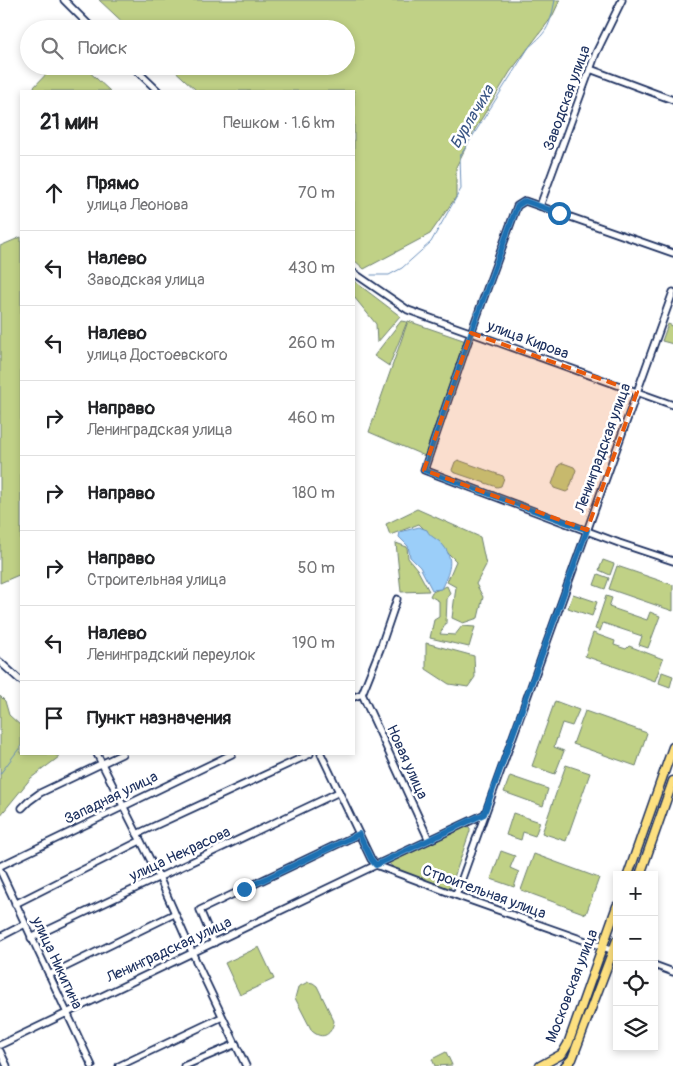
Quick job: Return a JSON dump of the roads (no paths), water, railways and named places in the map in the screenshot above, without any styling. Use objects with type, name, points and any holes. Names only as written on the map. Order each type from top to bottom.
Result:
[{"type":"main road","points":[[629,871],[673,747]]},
{"type":"main road","points":[[641,871],[673,781]]},
{"type":"main road","name":"Московская улица","points":[[540,1066],[562,1054],[568,1044],[613,916]]},
{"type":"main road","name":"Московская улица","points":[[564,1066],[572,1059],[613,956]]},
{"type":"main road","points":[[557,1057],[564,1066]]},
{"type":"street","points":[[64,0],[85,20]]},
{"type":"street","name":"Заводская улица","points":[[540,206],[590,69],[622,0]]},
{"type":"street","points":[[590,69],[673,100]]},
{"type":"street","points":[[141,75],[157,90]]},
{"type":"street","points":[[673,253],[525,201],[517,206],[424,470],[673,561]]},
{"type":"street","name":"улица Кирова","points":[[355,275],[408,310],[673,405]]},
{"type":"street","name":"Ленинградская улица","points":[[456,895],[673,292]]},
{"type":"street","points":[[355,697],[362,694],[397,599]]},
{"type":"street","points":[[0,662],[20,680]]},
{"type":"street","name":"Новая улица","points":[[362,694],[429,840]]},
{"type":"street","points":[[98,755],[159,877],[174,914],[246,1066]]},
{"type":"street","points":[[22,808],[29,800],[40,793],[120,755]]},
{"type":"street","name":"Западная улица","points":[[0,866],[230,755]]},
{"type":"street","points":[[137,834],[308,755]]},
{"type":"street","points":[[321,755],[371,859],[376,865]]},
{"type":"street","name":"улица Некрасова","points":[[31,938],[339,792]]},
{"type":"street","name":"Ленинградская улица","points":[[0,1045],[484,814]]},
{"type":"street","points":[[214,943],[200,910],[359,834]]},
{"type":"street","points":[[15,904],[140,841]]},
{"type":"street","name":"Строительная улица","points":[[376,865],[613,951]]},
{"type":"street","name":"улица Никитина","points":[[0,870],[92,1066]]},
{"type":"street","points":[[49,975],[174,914]]},
{"type":"street","points":[[0,937],[25,924]]},
{"type":"street","points":[[658,966],[673,972]]},
{"type":"street","points":[[119,1066],[222,1017]]},
{"type":"street","points":[[184,1066],[236,1044]]},
{"type":"street","points":[[0,1051],[7,1066]]},
{"type":"water","points":[[419,527],[427,530],[431,536],[441,543],[448,554],[450,566],[441,589],[432,590],[420,567],[410,557],[408,546],[399,537],[400,532]]},
{"type":"waterway","name":"Бурлачиха","points":[[371,275],[389,275],[402,268],[431,242],[461,189],[460,156],[529,47],[545,31],[550,21],[555,0]]},
{"type":"waterway","name":"Бурлачиха","points":[[0,774],[20,747]]}]
